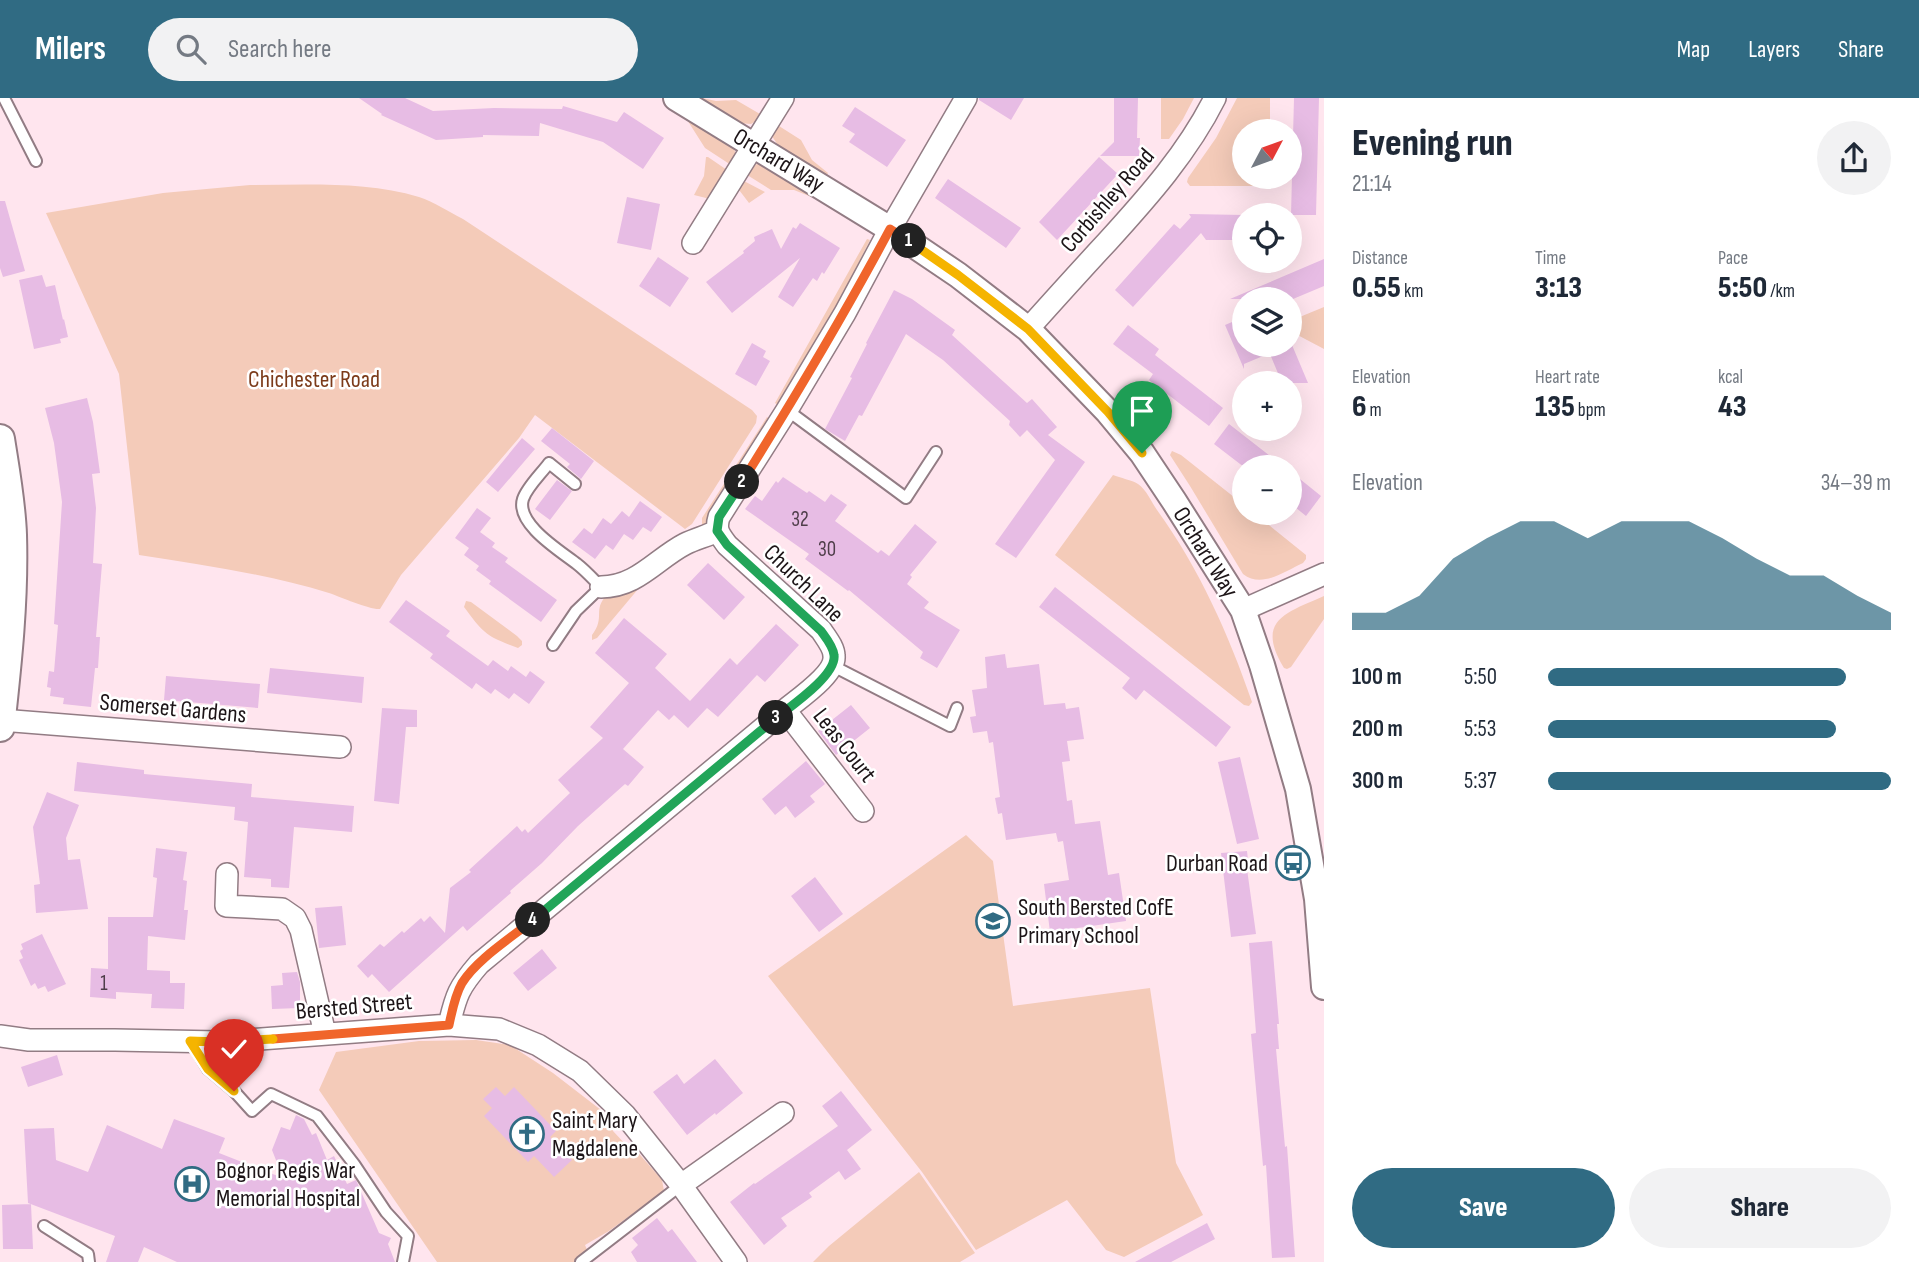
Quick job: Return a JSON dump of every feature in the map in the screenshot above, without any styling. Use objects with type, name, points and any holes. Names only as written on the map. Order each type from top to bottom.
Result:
[{"type":"main road","points":[[0,439],[12,533],[12,587],[0,727]]},
{"type":"street","name":"Orchard Way","points":[[676,98],[890,229],[958,275],[1028,329],[1108,412],[1133,442],[1243,610],[1298,789],[1317,899],[1324,987]]},
{"type":"street","points":[[693,243],[783,98]]},
{"type":"street","points":[[601,587],[613,587],[645,573],[684,545],[717,531],[719,517],[787,411],[845,313],[966,98]]},
{"type":"street","name":"Corbishley Road","points":[[1028,329],[1151,194],[1203,122],[1215,98]]},
{"type":"street","name":"Church Lane","points":[[717,531],[727,545],[821,631],[830,643],[834,656],[832,666]]},
{"type":"street","points":[[1243,610],[1324,574]]},
{"type":"street","points":[[449,1025],[462,983],[479,964],[823,678],[832,666]]},
{"type":"street","name":"Leas Court","points":[[785,710],[863,811]]},
{"type":"street","name":"Somerset Gardens","points":[[1,720],[340,747]]},
{"type":"street","points":[[227,874],[226,906],[282,909],[295,918],[301,930],[325,1034]]},
{"type":"street","name":"Bersted Street","points":[[0,1036],[29,1041],[219,1042],[449,1025],[499,1028],[538,1045],[580,1071],[625,1115],[681,1185],[736,1262]]},
{"type":"street","points":[[681,1185],[783,1113]]},
{"type":"lane","points":[[4,98],[36,161]]},
{"type":"lane","points":[[787,411],[906,499],[936,452]]},
{"type":"lane","points":[[553,645],[576,611],[601,587],[577,563],[561,554],[538,533],[522,505],[524,497],[549,463],[575,484]]},
{"type":"lane","points":[[832,666],[950,726],[957,708]]},
{"type":"lane","points":[[190,1041],[208,1069],[252,1111],[271,1094],[317,1116],[386,1212],[408,1236],[403,1262]]},
{"type":"lane","points":[[581,1262],[681,1185]]},
{"type":"lane","points":[[44,1226],[88,1254],[89,1262]]},
{"type":"lane","points":[[597,1251],[603,1262]]},
{"type":"green space","points":[[702,98],[716,101],[736,100],[760,114],[761,118],[751,124],[738,123]]},
{"type":"green space","points":[[1161,98],[1194,98],[1169,139],[1161,139]]},
{"type":"green space","points":[[1237,98],[1270,98],[1270,119],[1232,119],[1232,186],[1190,186],[1188,178],[1216,138]]},
{"type":"green space","points":[[684,115],[734,148],[736,156],[731,165],[705,148]]},
{"type":"green space","points":[[774,125],[801,140],[812,160],[828,173],[826,177],[779,147],[772,136]]},
{"type":"green space","points":[[706,157],[727,170],[710,199],[694,195],[704,176]]},
{"type":"green space","points":[[763,163],[815,195],[814,198],[794,190],[771,190],[744,173],[753,165]]},
{"type":"green space","points":[[742,180],[765,192],[749,203],[736,186]]},
{"type":"green space","name":"Chichester Road","points":[[250,185],[357,186],[399,192],[430,202],[463,219],[752,410],[757,416],[756,423],[692,524],[685,529],[535,415],[519,438],[401,575],[380,609],[283,580],[139,555],[119,374],[46,213],[163,193]]},
{"type":"green space","points":[[867,239],[870,240],[837,306],[780,407],[775,403]]},
{"type":"green space","points":[[1324,307],[1324,349],[1302,337],[1302,316]]},
{"type":"green space","points":[[767,417],[771,420],[702,527],[702,518]]},
{"type":"green space","points":[[1172,451],[1181,455],[1232,495],[1232,525],[1269,525],[1306,555],[1303,563],[1266,579],[1258,580],[1243,574],[1170,455]]},
{"type":"green space","points":[[1113,475],[1144,489],[1186,555],[1212,603],[1233,652],[1252,702],[1249,706],[1244,705],[1055,555]]},
{"type":"green space","points":[[644,582],[597,638],[592,640],[600,605],[607,595]]},
{"type":"green space","points":[[1324,596],[1324,619],[1291,667],[1284,668],[1273,639],[1279,620]]},
{"type":"green space","points":[[466,601],[517,636],[522,645],[518,648],[486,633],[464,607]]},
{"type":"green space","points":[[966,835],[993,861],[1013,1006],[1150,988],[1176,1163],[1203,1215],[1124,1257],[1106,1250],[1067,1200],[976,1250],[922,1172],[768,976]]},
{"type":"green space","points":[[476,1040],[510,1045],[553,1073],[601,1110],[613,1131],[627,1146],[635,1149],[662,1180],[664,1191],[585,1245],[588,1252],[574,1262],[437,1262],[319,1090],[336,1052],[419,1041]]},
{"type":"green space","points":[[919,1172],[975,1253],[960,1262],[813,1262],[829,1246]]},
{"type":"building","points":[[359,98],[405,98],[433,111],[562,109],[563,106],[617,122],[624,112],[664,138],[643,169],[603,142],[540,123],[539,136],[483,135],[436,140],[381,115]]},
{"type":"building","points":[[979,98],[1024,98],[1011,120]]},
{"type":"building","points":[[1114,98],[1138,98],[1139,156],[1100,156],[1114,142]]},
{"type":"building","points":[[1294,98],[1319,98],[1316,215],[1302,215],[1302,203],[1291,203],[1292,189],[1302,189],[1302,119],[1293,119]]},
{"type":"building","points":[[855,107],[906,140],[887,167],[849,142],[855,134],[842,126]]},
{"type":"building","points":[[1099,157],[1118,174],[1057,240],[1039,222]]},
{"type":"building","points":[[948,179],[1021,228],[1006,248],[935,198]]},
{"type":"building","points":[[627,197],[660,204],[651,250],[617,243]]},
{"type":"building","points":[[0,201],[5,201],[25,271],[3,277],[0,268]]},
{"type":"building","points":[[1189,214],[1232,215],[1232,240],[1206,240],[1201,233],[1133,307],[1115,290],[1174,224],[1180,229],[1191,217]]},
{"type":"building","points":[[800,223],[840,248],[824,274],[822,272],[817,281],[813,278],[793,307],[778,297],[800,258],[732,313],[706,282],[744,253],[755,241],[754,237],[772,229],[781,249],[793,227],[796,229]]},
{"type":"building","points":[[658,257],[689,278],[670,307],[639,286]]},
{"type":"building","points":[[1324,259],[1324,286],[1302,295],[1302,287],[1258,287],[1291,273],[1302,273],[1302,268]]},
{"type":"building","points":[[42,275],[46,287],[55,285],[68,337],[60,339],[61,343],[34,349],[19,280]]},
{"type":"building","points":[[894,290],[912,299],[955,330],[952,335],[1027,403],[1032,399],[1057,427],[1048,435],[1085,462],[1016,558],[995,544],[1055,460],[1027,430],[1020,437],[1009,425],[1010,421],[943,360],[906,334],[862,416],[859,415],[845,441],[825,429]]},
{"type":"building","points":[[1232,322],[1232,341],[1225,325]]},
{"type":"building","points":[[1128,325],[1159,349],[1155,355],[1223,408],[1209,426],[1149,380],[1153,374],[1113,344]]},
{"type":"building","points":[[752,343],[766,351],[763,357],[770,361],[756,386],[735,374]]},
{"type":"building","points":[[1239,357],[1261,357],[1244,364],[1244,369]]},
{"type":"building","points":[[1271,357],[1297,357],[1308,383],[1302,383],[1302,371],[1277,371]]},
{"type":"building","points":[[87,398],[100,473],[92,474],[96,508],[93,563],[102,564],[96,637],[100,637],[98,668],[95,668],[91,707],[63,704],[64,698],[50,696],[51,688],[47,687],[49,671],[54,672],[58,625],[54,624],[62,502],[54,443],[45,408]]},
{"type":"building","points":[[1229,424],[1232,426],[1232,441],[1251,441],[1269,455],[1232,455],[1232,458],[1214,444]]},
{"type":"building","points":[[552,428],[594,461],[581,479],[567,467],[570,464],[541,441]]},
{"type":"building","points":[[522,438],[535,449],[498,492],[486,482]]},
{"type":"building","points":[[783,477],[825,502],[831,494],[847,505],[835,521],[878,553],[881,550],[889,556],[915,524],[937,542],[910,575],[912,577],[907,584],[929,602],[924,608],[960,630],[937,668],[920,658],[923,652],[849,590],[805,559],[809,554],[745,509],[755,496],[762,501],[776,481],[778,483]]},
{"type":"building","points":[[557,480],[572,491],[550,520],[535,509]]},
{"type":"building","points":[[1302,481],[1321,496],[1306,516],[1302,513]]},
{"type":"building","points":[[640,501],[662,517],[651,532],[643,527],[633,540],[624,534],[613,550],[606,545],[595,559],[572,542],[584,528],[592,534],[603,518],[611,524],[622,511],[629,517]]},
{"type":"building","points":[[477,508],[491,518],[480,532],[495,543],[492,547],[508,558],[505,562],[557,600],[541,622],[489,584],[491,581],[476,570],[479,566],[464,555],[469,548],[455,538]]},
{"type":"building","points":[[708,563],[745,597],[724,620],[687,585]]},
{"type":"building","points":[[1055,587],[1231,727],[1216,747],[1144,690],[1136,700],[1122,688],[1130,678],[1039,607]]},
{"type":"building","points":[[406,600],[450,631],[446,636],[488,666],[493,660],[508,671],[511,666],[526,677],[530,671],[545,682],[529,704],[514,693],[509,699],[495,689],[491,694],[476,683],[472,689],[430,658],[433,654],[389,622]]},
{"type":"building","points":[[624,618],[667,654],[655,668],[690,701],[730,658],[737,665],[776,624],[799,645],[765,682],[757,675],[718,717],[707,708],[688,728],[674,715],[669,720],[658,710],[623,749],[644,767],[628,786],[625,784],[578,826],[510,891],[511,893],[467,931],[463,926],[389,992],[372,974],[368,978],[357,966],[380,944],[384,947],[421,918],[424,922],[430,916],[445,933],[450,888],[471,872],[469,870],[517,826],[522,832],[525,829],[528,833],[570,793],[558,780],[603,738],[590,727],[629,683],[595,653]]},
{"type":"building","points":[[1005,654],[1007,668],[1039,664],[1044,705],[1065,703],[1066,709],[1079,707],[1084,739],[1067,741],[1070,761],[1062,762],[1067,801],[1072,800],[1075,824],[1100,821],[1108,875],[1119,873],[1126,921],[1050,932],[1044,884],[1069,880],[1063,841],[1058,842],[1056,833],[1006,840],[1002,813],[998,814],[995,798],[1000,797],[993,742],[989,743],[987,731],[973,733],[970,717],[976,716],[972,690],[987,688],[985,657]]},
{"type":"building","points":[[270,668],[364,677],[362,703],[267,693]]},
{"type":"building","points":[[166,676],[260,684],[258,708],[164,700]]},
{"type":"building","points":[[851,705],[870,728],[836,755],[818,731]]},
{"type":"building","points":[[382,708],[417,710],[417,727],[406,727],[399,804],[374,801]]},
{"type":"building","points":[[1240,757],[1259,839],[1237,844],[1218,762]]},
{"type":"building","points":[[806,761],[825,784],[810,796],[815,802],[795,818],[786,806],[775,815],[762,799]]},
{"type":"building","points":[[77,762],[144,770],[144,774],[252,784],[251,797],[354,806],[352,832],[294,827],[289,888],[271,887],[271,879],[244,877],[248,822],[234,820],[235,807],[74,791]]},
{"type":"building","points":[[47,792],[79,805],[66,838],[68,860],[80,859],[88,909],[36,913],[34,885],[40,884],[33,827]]},
{"type":"building","points":[[156,848],[187,852],[183,880],[187,881],[184,910],[188,910],[185,940],[148,936],[147,970],[170,971],[170,983],[185,983],[184,1009],[151,1008],[152,994],[116,992],[116,999],[90,997],[91,968],[108,969],[108,917],[153,917],[157,878],[153,877]]},
{"type":"building","points":[[1247,851],[1256,934],[1231,937],[1221,853]]},
{"type":"building","points":[[815,877],[843,914],[819,932],[791,896]]},
{"type":"building","points":[[342,906],[346,945],[319,948],[315,908]]},
{"type":"building","points":[[42,934],[66,984],[48,992],[45,986],[38,989],[35,983],[31,986],[19,960],[23,958],[21,944]]},
{"type":"building","points":[[1272,941],[1279,1024],[1279,1049],[1276,1049],[1285,1147],[1287,1146],[1295,1257],[1272,1258],[1266,1165],[1263,1166],[1251,1034],[1256,1033],[1249,943]]},
{"type":"building","points":[[542,949],[557,968],[528,991],[513,973]]},
{"type":"building","points":[[297,972],[300,982],[300,1008],[272,1009],[271,986],[283,985],[282,973]]},
{"type":"building","points":[[57,1055],[63,1075],[28,1087],[21,1067]]},
{"type":"building","points":[[715,1059],[743,1093],[687,1135],[653,1092],[677,1074],[684,1084]]},
{"type":"building","name":"Saint Mary Magdalene","points":[[496,1087],[505,1096],[514,1087],[556,1131],[550,1137],[572,1160],[554,1177],[534,1156],[528,1162],[484,1116],[492,1108],[483,1099]]},
{"type":"building","points":[[841,1091],[872,1130],[847,1150],[861,1169],[845,1180],[839,1171],[809,1193],[812,1197],[781,1218],[787,1226],[764,1245],[730,1202],[838,1126],[822,1106]]},
{"type":"building","points":[[296,1115],[304,1119],[312,1135],[316,1133],[327,1160],[334,1156],[347,1184],[356,1180],[379,1233],[391,1238],[388,1244],[395,1262],[177,1262],[144,1247],[138,1262],[106,1262],[115,1236],[28,1203],[24,1129],[54,1128],[56,1160],[88,1172],[107,1125],[162,1149],[174,1119],[225,1138],[219,1153],[283,1178],[272,1150],[281,1127],[290,1130]]},
{"type":"building","points":[[31,1204],[33,1249],[3,1249],[2,1205]]},
{"type":"building","points":[[657,1218],[668,1232],[672,1229],[697,1262],[637,1262],[631,1252],[638,1245],[632,1238]]},
{"type":"building","points":[[1207,1223],[1215,1239],[1171,1262],[1135,1262]]},
{"type":"place","name":"Durban Road","points":[[1293,863]]},
{"type":"place","name":"South Bersted CofE Primary School","points":[[993,921]]},
{"type":"place","name":"Saint Mary Magdalene","points":[[527,1134]]},
{"type":"place","name":"Bognor Regis War Memorial Hospital","points":[[192,1184]]},
{"type":"route","points":[[234,1091],[208,1069],[190,1041],[301,1037],[449,1025],[462,983],[479,964],[823,678],[832,666],[834,656],[830,643],[809,618],[727,545],[716,526],[845,313],[890,229],[958,275],[1028,329],[1108,412],[1142,453]]}]
